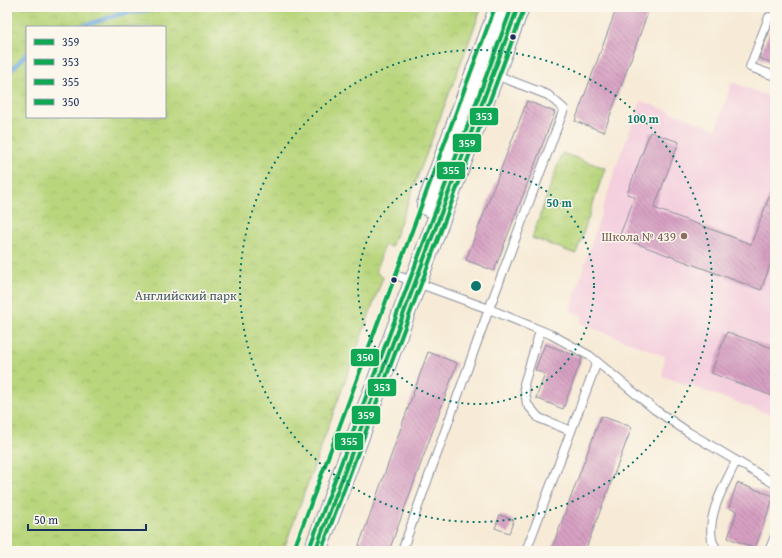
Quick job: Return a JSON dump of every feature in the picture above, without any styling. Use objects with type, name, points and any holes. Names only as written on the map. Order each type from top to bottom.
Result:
[{"type":"street","points":[[486,71],[501,7]]},
{"type":"street","points":[[315,551],[409,279],[486,71],[518,7]]},
{"type":"street","points":[[300,551],[409,279]]},
{"type":"lane","points":[[775,17],[769,17],[750,66],[775,76]]},
{"type":"lane","points":[[402,551],[489,308],[564,109],[548,95],[486,71]]},
{"type":"lane","points":[[409,279],[489,308],[552,335],[590,356],[654,409],[736,462],[775,484]]},
{"type":"lane","points":[[540,331],[524,384],[527,404],[539,418],[571,431]]},
{"type":"lane","points":[[526,551],[597,362]]},
{"type":"lane","points":[[718,551],[712,542],[712,522],[719,498],[736,462]]},
{"type":"lane","points":[[769,551],[775,536]]},
{"type":"shaded area","name":"Школа № 439","points":[[732,82],[775,99],[775,416],[662,376],[665,356],[580,323],[583,316],[570,310],[618,161],[641,101],[716,129]]},
{"type":"green space","name":"Английский парк","points":[[7,7],[482,7],[391,247],[384,245],[376,272],[383,277],[283,551],[7,551]]},
{"type":"green space","points":[[562,153],[605,168],[576,254],[532,238]]},
{"type":"building","points":[[617,7],[650,7],[604,132],[575,121]]},
{"type":"building","points":[[773,22],[775,22],[775,64],[759,58]]},
{"type":"building","points":[[527,101],[555,112],[494,271],[466,260]]},
{"type":"building","points":[[650,132],[679,142],[654,208],[751,244],[774,184],[775,185],[775,252],[761,290],[619,237],[635,197],[627,194]]},
{"type":"building","points":[[727,332],[775,349],[775,397],[711,373]]},
{"type":"building","points":[[545,344],[582,358],[563,409],[536,398],[545,374],[535,370]]},
{"type":"building","points":[[428,352],[457,363],[436,422],[389,551],[357,551]]},
{"type":"building","points":[[601,416],[632,427],[585,551],[551,551]]},
{"type":"building","points":[[737,483],[774,496],[755,548],[728,538],[737,511],[729,508]]},
{"type":"building","points":[[500,515],[514,520],[509,533],[495,528]]},
{"type":"waterway","points":[[83,26],[120,14],[161,8]]},
{"type":"waterway","points":[[7,74],[26,55]]},
{"type":"transit line","name":"350","points":[[294,549],[495,7]]},
{"type":"transit line","name":"355","points":[[309,549],[512,7]]},
{"type":"transit line","name":"359","points":[[315,551],[518,7]]},
{"type":"transit line","name":"353","points":[[321,551],[524,9]]},
{"type":"place","name":"Школа № 439","points":[[684,236]]}]
